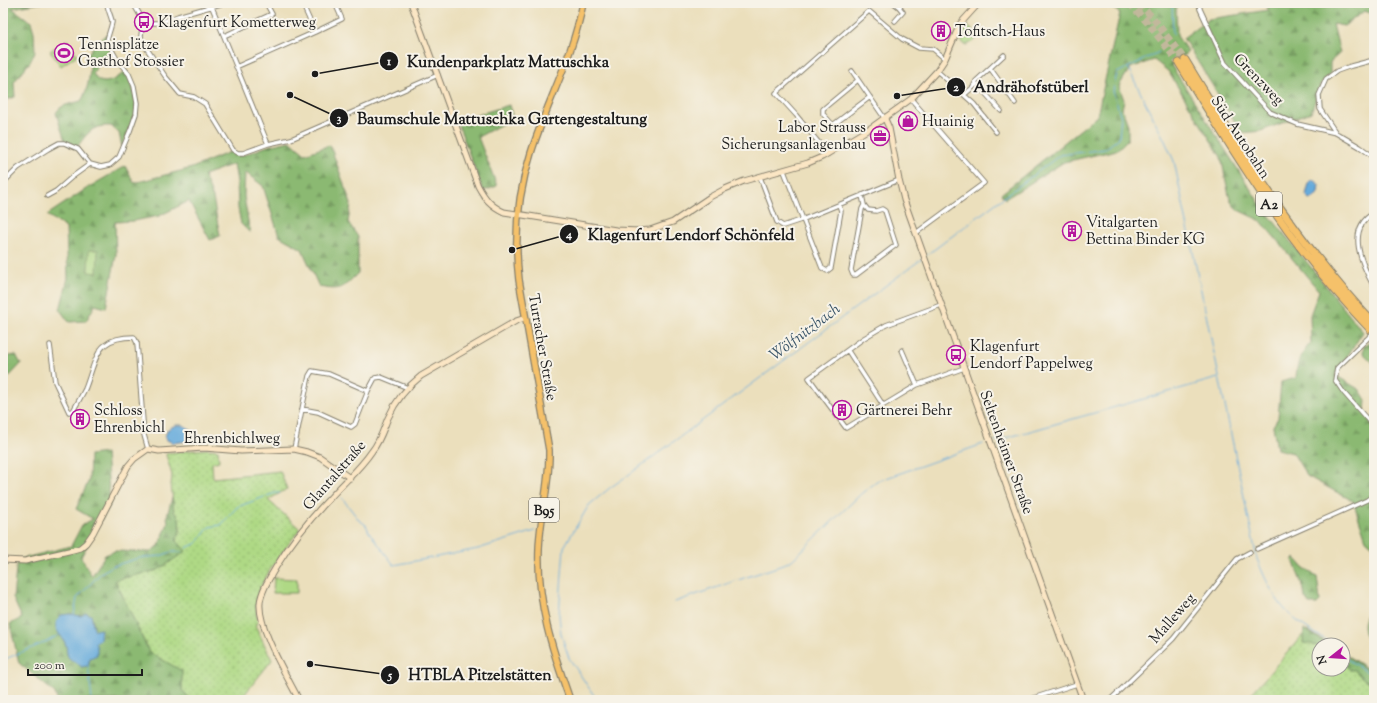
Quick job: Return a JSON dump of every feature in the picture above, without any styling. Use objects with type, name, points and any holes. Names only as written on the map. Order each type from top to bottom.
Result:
[{"type":"highway","name":"Süd Autobahn","points":[[1374,324],[1332,277],[1302,239],[1274,200],[1182,62],[1234,152],[1287,230],[1326,280],[1374,333]]},
{"type":"main road","points":[[411,3],[483,196],[496,208],[504,212],[616,230],[639,232],[673,222],[710,197],[744,181],[784,171],[828,154],[885,119],[911,99],[937,71],[945,59],[960,24],[979,3]]},
{"type":"main road","name":"Turracher Straße","points":[[570,700],[550,639],[541,601],[539,547],[549,474],[549,450],[517,267],[518,214],[525,174],[531,152],[571,52],[580,22],[583,3]]},
{"type":"main road","name":"Seltenheimer Straße","points":[[885,119],[890,128],[904,200],[1083,700]]},
{"type":"main road","name":"Glantalstraße","points":[[299,700],[263,625],[260,612],[260,601],[271,576],[284,554],[318,510],[358,470],[373,450],[397,400],[408,388],[421,376],[516,321],[525,318]]},
{"type":"main road","name":"Ehrenbichlweg","points":[[148,449],[160,451],[204,448],[241,451],[294,449],[320,457],[350,478]]},
{"type":"main road","points":[[3,560],[25,561],[80,548],[93,533],[128,466],[134,459],[148,449]]},
{"type":"street","points":[[3,183],[18,168],[59,143],[64,143],[78,149],[90,164],[101,167],[110,166],[119,157],[131,130],[136,114],[137,103],[134,86],[129,74],[118,61],[107,41],[112,22],[107,3]]},
{"type":"street","points":[[133,3],[140,16],[142,28],[141,36],[143,43],[165,76],[180,94],[194,97],[205,104],[233,150],[238,153],[243,153],[268,144],[291,139],[438,75]]},
{"type":"street","points":[[142,28],[152,23],[162,23],[178,16],[224,3]]},
{"type":"street","points":[[224,36],[272,14],[266,3]]},
{"type":"street","points":[[302,3],[315,32]]},
{"type":"street","points":[[236,67],[342,19],[335,3]]},
{"type":"street","points":[[894,3],[903,12],[895,21]]},
{"type":"street","points":[[899,7],[903,3]]},
{"type":"street","points":[[969,3],[974,8]]},
{"type":"street","name":"Grenzweg","points":[[1199,3],[1203,16],[1225,64],[1270,112],[1297,124],[1336,133]]},
{"type":"street","points":[[212,7],[268,144]]},
{"type":"street","points":[[828,154],[776,93],[869,10],[902,39],[919,48],[933,49],[945,59]]},
{"type":"street","points":[[140,16],[152,23]]},
{"type":"street","points":[[964,95],[974,86],[976,81],[1004,55]]},
{"type":"street","points":[[1374,60],[1337,71],[1326,79],[1319,95],[1320,109],[1336,133],[1374,157]]},
{"type":"street","points":[[990,68],[1015,103]]},
{"type":"street","points":[[852,71],[885,119]]},
{"type":"street","points":[[937,71],[974,104],[996,132]]},
{"type":"street","points":[[858,80],[823,109],[823,114],[833,125],[870,97]]},
{"type":"street","points":[[974,86],[977,84],[1001,110]]},
{"type":"street","points":[[911,99],[984,183],[916,233]]},
{"type":"street","points":[[47,196],[56,191],[72,176],[90,164]]},
{"type":"street","points":[[784,171],[822,268],[827,271],[831,268],[841,211],[839,205]]},
{"type":"street","points":[[760,177],[777,222],[783,226],[804,219],[899,180]]},
{"type":"street","points":[[862,195],[864,205],[868,210],[885,211],[896,245],[856,275],[853,275],[851,270],[864,205]]},
{"type":"street","points":[[1374,212],[1361,224],[1357,244],[1360,255],[1374,287]]},
{"type":"street","points":[[941,305],[886,325],[864,338],[809,378],[846,428],[917,385],[964,368]]},
{"type":"street","points":[[1374,333],[1337,368],[1335,380],[1344,393],[1374,427]]},
{"type":"street","points":[[50,345],[55,382],[69,412],[73,411],[84,390],[103,346],[108,342],[122,337],[134,337],[137,343],[144,435],[148,449]]},
{"type":"street","points":[[902,350],[917,385]]},
{"type":"street","points":[[848,351],[883,405]]},
{"type":"street","points":[[294,449],[309,376],[312,371],[329,374],[368,391]]},
{"type":"street","points":[[302,409],[318,412],[351,427],[355,424],[373,380],[378,377],[408,388]]},
{"type":"street","points":[[1257,549],[1367,500],[1374,495]]},
{"type":"street","name":"Malleweg","points":[[1110,700],[1173,639],[1237,559],[1250,552]]},
{"type":"street","points":[[1027,700],[1077,684]]},
{"type":"green space","points":[[3,3],[41,3],[12,8],[31,22],[34,32],[35,52],[30,62],[14,82],[15,97],[3,101]]},
{"type":"green space","points":[[1107,3],[1176,3],[1177,36],[1188,52],[1171,65],[1260,204],[1363,332],[1335,375],[1360,390],[1366,400],[1365,412],[1374,424],[1374,547],[1366,540],[1353,501],[1307,476],[1293,453],[1277,449],[1273,426],[1278,418],[1281,382],[1296,378],[1297,367],[1300,359],[1304,351],[1311,343],[1310,315],[1319,291],[1261,221],[1238,210],[1233,205],[1229,196],[1221,157],[1168,71],[1154,60],[1130,68],[1119,86],[1124,100],[1122,109],[1128,125],[1128,139],[1117,150],[1064,162],[1005,199],[1001,194],[1097,116],[1120,13],[1107,5]]},
{"type":"green space","points":[[1264,3],[1374,3],[1374,14],[1364,11],[1344,26],[1333,24],[1340,53],[1330,62],[1330,75],[1322,82],[1311,112],[1261,131],[1242,133],[1183,38],[1209,19],[1269,10]]},
{"type":"green space","points":[[965,26],[970,28],[978,37],[973,42],[966,45],[961,41],[959,34],[960,30]]},
{"type":"green space","points":[[108,33],[109,45],[115,56],[97,67],[93,73],[96,78],[104,82],[113,80],[126,71],[130,77],[137,105],[135,117],[122,147],[119,133],[111,126],[104,126],[90,131],[76,148],[68,145],[65,141],[56,113],[63,106],[81,101],[84,97],[90,72],[88,54],[96,43]]},
{"type":"green space","name":"Tennisplätze Gasthof Stossier","points":[[67,40],[77,55],[61,66],[50,51]]},
{"type":"green space","points":[[509,105],[513,118],[478,137],[497,186],[483,191],[457,121]]},
{"type":"green space","points":[[290,141],[305,154],[330,145],[351,204],[348,222],[358,237],[358,273],[345,286],[337,289],[319,287],[302,249],[279,236],[263,186],[245,172],[244,196],[250,233],[241,224],[234,164],[204,175],[213,198],[220,236],[210,240],[189,201],[159,216],[133,221],[115,222],[116,255],[106,308],[95,305],[86,321],[69,322],[60,310],[68,278],[66,228],[47,215],[89,187],[125,166],[134,183],[192,168],[230,152],[241,156],[268,146]]},
{"type":"green space","points":[[89,250],[98,250],[97,273],[88,272]]},
{"type":"green space","points":[[1372,340],[1374,343],[1374,364],[1363,353],[1364,346]]},
{"type":"green space","points":[[16,355],[21,364],[3,383],[3,357]]},
{"type":"green space","points":[[207,449],[218,450],[219,461],[212,463],[213,478],[280,471],[287,489],[268,500],[300,529],[267,575],[258,595],[256,604],[258,623],[255,625],[272,660],[240,700],[191,700],[182,690],[181,671],[149,652],[115,580],[158,570],[180,531],[179,518],[174,512],[171,485],[172,475],[166,455],[167,453]]},
{"type":"green space","points":[[106,453],[110,504],[81,557],[92,576],[105,555],[115,551],[149,552],[159,546],[168,523],[167,516],[172,498],[174,512],[179,517],[180,531],[176,540],[186,551],[158,570],[115,580],[149,652],[182,671],[182,690],[191,700],[57,700],[55,693],[19,663],[10,624],[22,618],[13,598],[17,560],[71,546],[82,525],[93,519],[76,509],[89,480],[90,455]],"holes":[[[70,614],[93,619],[92,626],[95,631],[101,629],[88,666],[81,667],[79,664],[70,659],[67,654],[67,647],[64,641]]]},
{"type":"green space","points":[[1295,558],[1304,568],[1317,577],[1320,601],[1317,604],[1309,604],[1305,598],[1304,590],[1293,560]]},
{"type":"green space","points":[[274,578],[297,579],[297,593],[273,593]]},
{"type":"green space","points":[[1368,612],[1374,613],[1374,650],[1366,637],[1363,627],[1363,622]]},
{"type":"green space","points":[[1304,629],[1316,637],[1311,637],[1311,644],[1303,643]]},
{"type":"green space","points":[[1307,630],[1318,637],[1311,637],[1311,677],[1351,677],[1351,658],[1374,673],[1374,700],[1246,700]]},
{"type":"green space","points":[[1351,659],[1374,674],[1374,684],[1368,682],[1355,670],[1351,670]]},
{"type":"water","points":[[1311,180],[1315,180],[1319,185],[1318,193],[1314,198],[1310,199],[1306,195]]},
{"type":"water","points":[[176,425],[183,425],[190,429],[191,436],[188,441],[173,443],[167,440],[165,436],[168,429]]},
{"type":"water","points":[[86,613],[91,615],[95,630],[101,629],[100,639],[95,643],[97,647],[97,655],[90,658],[88,666],[81,667],[68,656],[66,646],[56,628],[56,624],[61,615],[70,614],[81,616]]},
{"type":"waterway","name":"Wölfnitzbach","points":[[1172,3],[1173,34]]},
{"type":"waterway","name":"Wölfnitzbach","points":[[927,255],[1060,155],[1105,149],[1119,138],[1121,117],[1113,91],[1117,73],[1159,52]]},
{"type":"waterway","points":[[1128,68],[1174,161],[1257,559],[1272,590],[1286,611],[1302,625],[1321,637]]},
{"type":"waterway","name":"Wölfnitzbach","points":[[597,700],[569,658],[561,634],[559,615],[564,547],[589,505],[611,487],[923,258]]},
{"type":"waterway","points":[[995,441],[1218,378]]},
{"type":"waterway","points":[[738,580],[780,566],[792,560],[862,493],[878,481],[983,444]]},
{"type":"waterway","points":[[186,548],[197,543],[209,527],[221,525],[237,507],[275,493],[280,493]]},
{"type":"waterway","points":[[342,498],[359,520],[366,525],[369,532],[394,565],[478,549],[535,531]]},
{"type":"waterway","points":[[74,615],[77,598],[102,572],[113,566],[139,558],[160,556],[171,552],[181,552]]},
{"type":"waterway","points":[[675,602],[735,581]]},
{"type":"waterway","points":[[3,660],[59,635]]},
{"type":"waterway","points":[[1351,662],[1374,676]]},
{"type":"waterway","points":[[88,665],[92,700]]},
{"type":"tunnel","points":[[1129,3],[1147,22],[1179,63]]},
{"type":"tunnel","points":[[1139,3],[1153,18],[1185,60]]},
{"type":"place","name":"Klagenfurt Kometterweg","points":[[144,22]]},
{"type":"place","name":"Tofitsch-Haus","points":[[941,31]]},
{"type":"place","name":"Tennisplätze Gasthof Stossier","points":[[64,53]]},
{"type":"place","name":"Kundenparkplatz Mattuschka","points":[[315,74]]},
{"type":"place","name":"Baumschule Mattuschka Gartengestaltung","points":[[290,95]]},
{"type":"place","name":"Andrähofstüberl","points":[[897,96]]},
{"type":"place","name":"Huainig","points":[[908,121]]},
{"type":"place","name":"Labor Strauss Sicherungsanlagenbau","points":[[880,136]]},
{"type":"place","name":"Vitalgarten Bettina Binder KG","points":[[1072,231]]},
{"type":"place","name":"Klagenfurt Lendorf Schönfeld","points":[[512,250]]},
{"type":"place","name":"Klagenfurt Lendorf Pappelweg","points":[[956,355]]},
{"type":"place","name":"Gärtnerei Behr","points":[[842,410]]},
{"type":"place","name":"Schloss Ehrenbichl","points":[[80,419]]},
{"type":"place","name":"HTBLA Pitzelstätten","points":[[310,664]]}]
